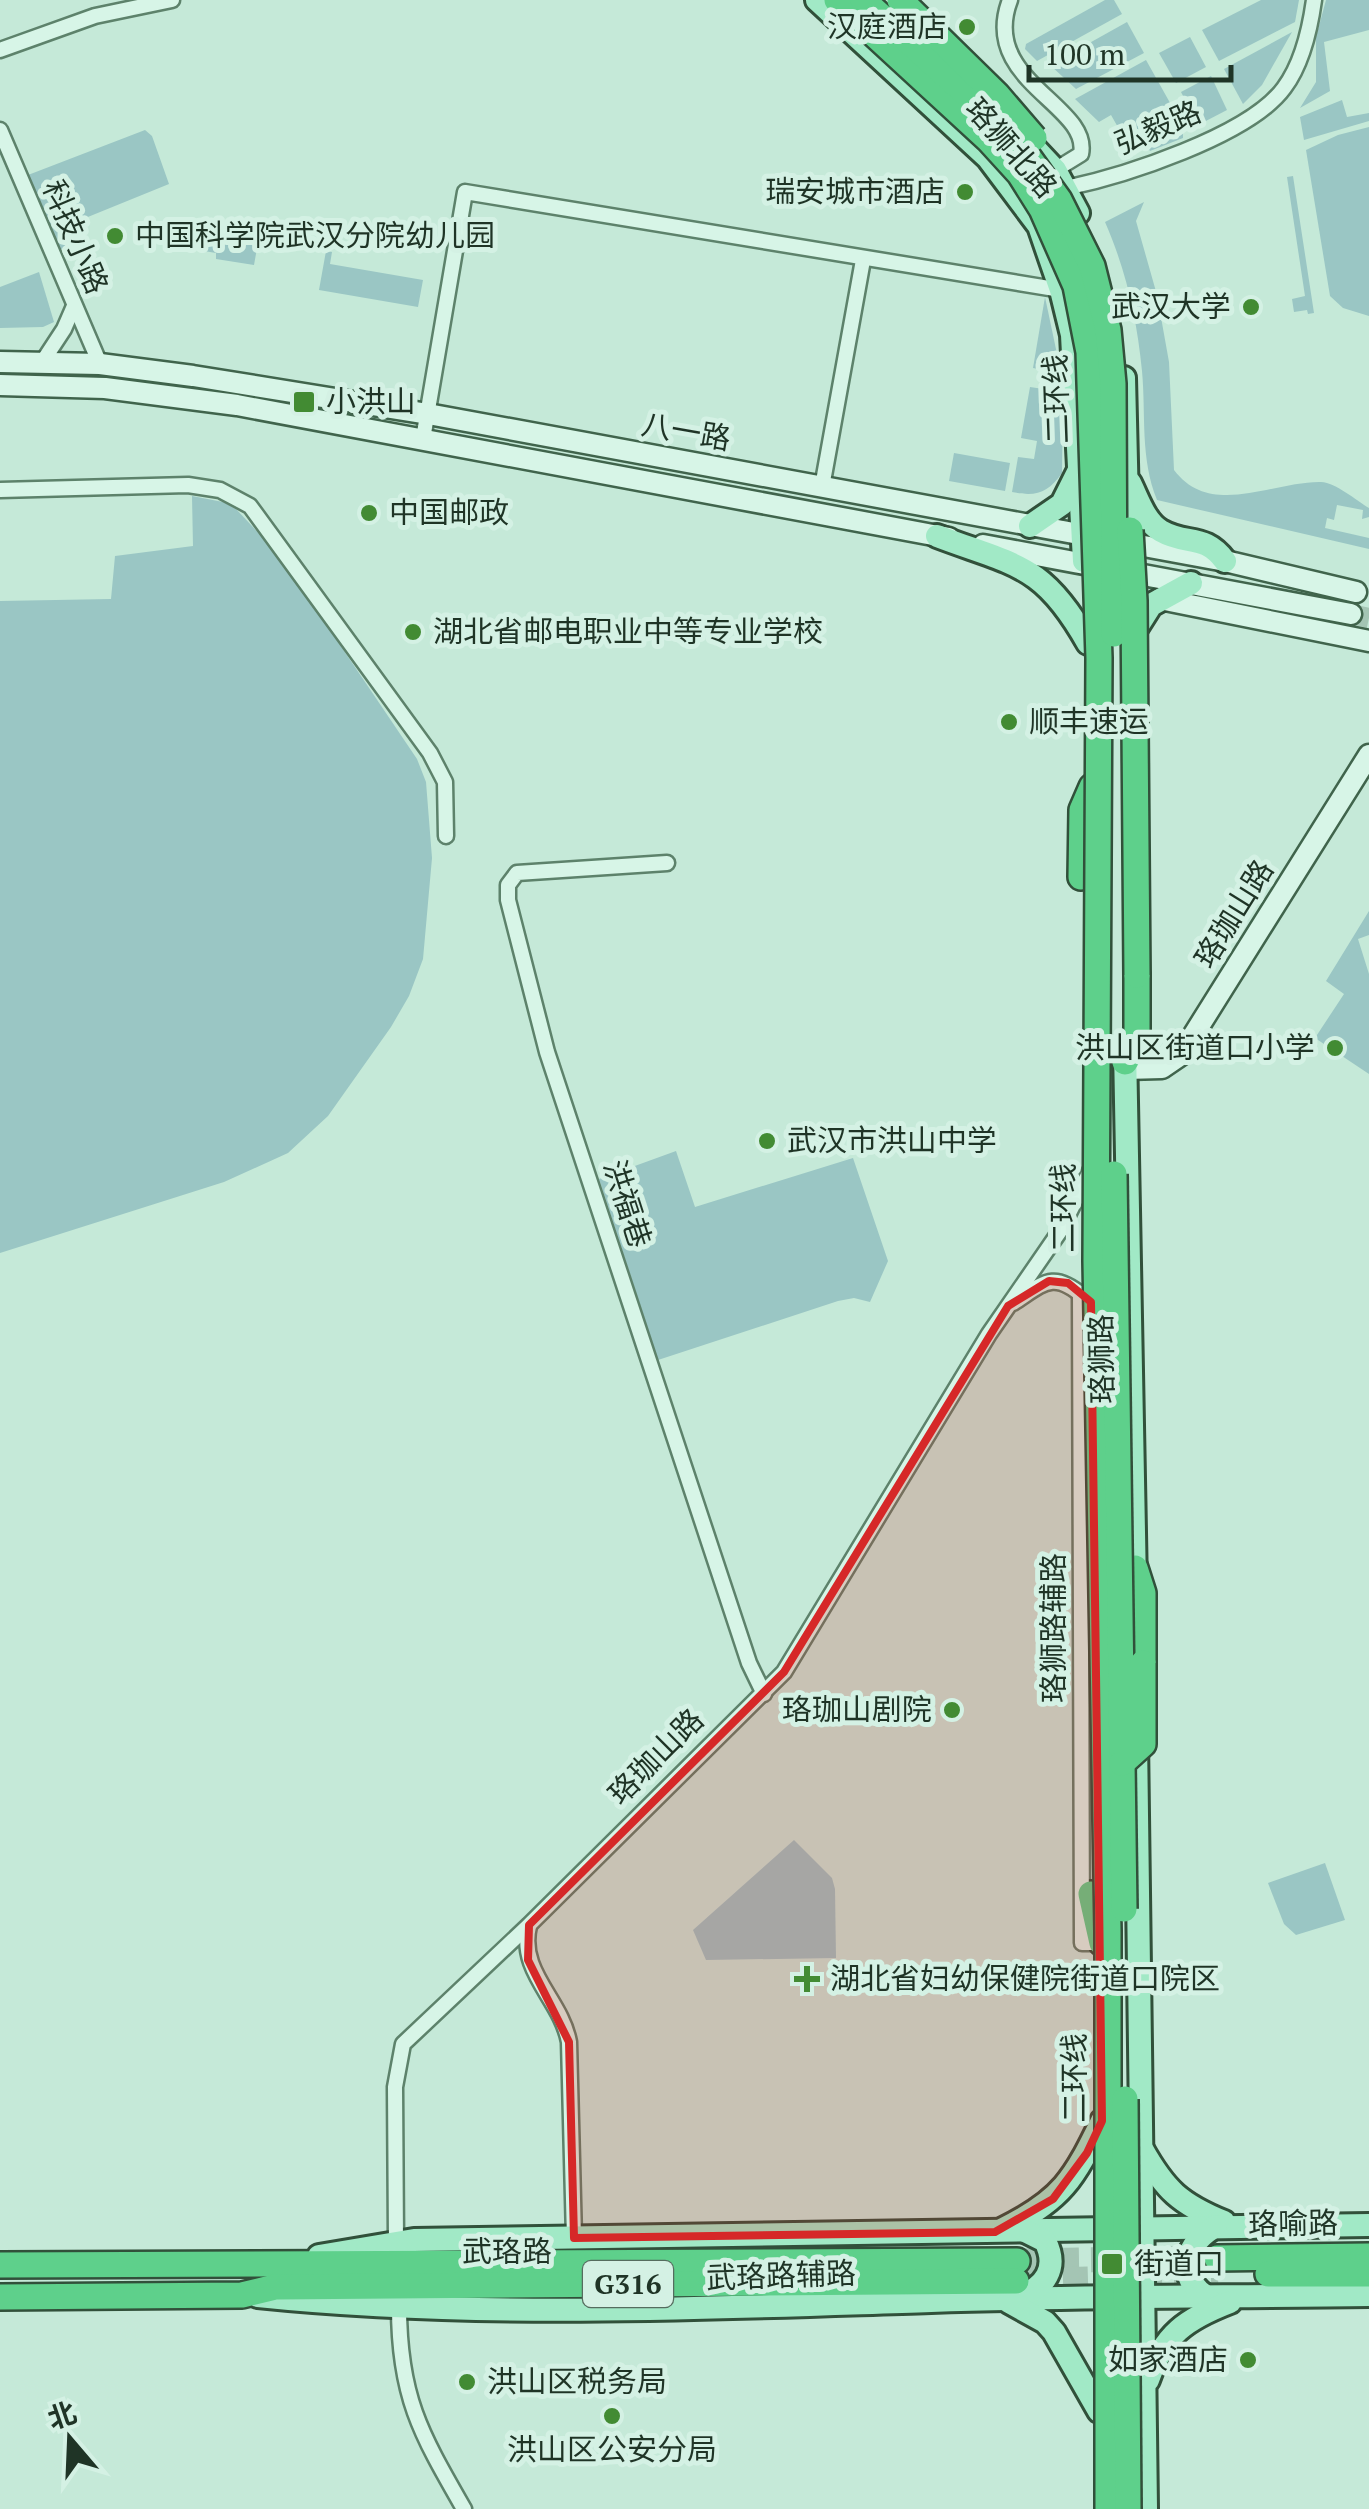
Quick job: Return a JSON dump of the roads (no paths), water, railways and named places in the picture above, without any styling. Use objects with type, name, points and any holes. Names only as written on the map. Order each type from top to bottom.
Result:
[{"type":"highway","name":"二环线","points":[[837,0],[1000,150],[1020,174],[1063,253],[1076,286],[1087,334],[1099,658],[1096,1261],[1108,1930],[1108,2509]]},
{"type":"highway","name":"二环线","points":[[863,0],[1014,138],[1038,167],[1070,219],[1092,266],[1111,353],[1113,1064],[1128,2509]]},
{"type":"highway","points":[[900,0],[1026,126],[1068,199],[1070,219]]},
{"type":"highway","points":[[1114,449],[1124,478],[1133,583],[1136,1041],[1125,1066]]},
{"type":"highway","points":[[1092,787],[1082,810],[1081,877],[1085,1223],[1096,1261]]},
{"type":"highway","points":[[1098,1430],[1084,1465],[1091,1894],[1102,1942]]},
{"type":"highway","points":[[1122,1764],[1143,1744],[1143,1593],[1134,1568]]},
{"type":"highway","name":"珞喻路","points":[[1214,2277],[1369,2256]]},
{"type":"highway","name":"武珞路","points":[[5,2262],[277,2265],[1012,2285]]},
{"type":"highway","name":"珞喻路","points":[[1214,2277],[1369,2274]]},
{"type":"highway","name":"武珞路","points":[[0,2297],[242,2295],[275,2286],[1012,2285]]},
{"type":"main road","name":"珞狮北路","points":[[817,0],[988,158],[1040,226],[1061,290],[1076,369],[1084,564]]},
{"type":"main road","name":"珞狮北路","points":[[886,0],[1060,179],[1092,243],[1112,302],[1124,380],[1127,572]]},
{"type":"main road","points":[[884,62],[914,26]]},
{"type":"main road","name":"八一路","points":[[0,362],[100,364],[428,414],[1128,542],[1356,592]]},
{"type":"main road","name":"八一路","points":[[0,384],[105,388],[290,414],[1352,614]]},
{"type":"main road","points":[[1030,526],[1062,504],[1080,469]]},
{"type":"main road","points":[[1128,478],[1146,515],[1162,532],[1213,544],[1225,561]]},
{"type":"main road","points":[[937,536],[998,557],[1040,578],[1072,614],[1088,643]]},
{"type":"main road","name":"珞狮路","points":[[1084,564],[1092,787],[1091,1168],[1086,1298],[1102,1942],[1099,2411]]},
{"type":"main road","name":"珞狮路","points":[[1127,572],[1125,1066],[1144,2393]]},
{"type":"main road","points":[[1128,643],[1146,610],[1191,583]]},
{"type":"main road","points":[[1160,599],[1369,641]]},
{"type":"main road","name":"珞珈山路","points":[[1125,1066],[1162,1068],[1181,1055],[1369,755]]},
{"type":"main road","points":[[995,2232],[1040,2208],[1062,2190],[1074,2176],[1102,2121]]},
{"type":"main road","points":[[1141,2146],[1163,2184],[1224,2226]]},
{"type":"main road","name":"武珞路辅路","points":[[277,2265],[396,2242],[1369,2225]]},
{"type":"main road","points":[[1214,2277],[1192,2281],[1188,2255],[1194,2241],[1224,2226]]},
{"type":"main road","points":[[1012,2285],[1040,2288],[1051,2265],[1045,2241],[1024,2231]]},
{"type":"main road","name":"武珞路辅路","points":[[242,2295],[399,2307],[650,2310],[1012,2285],[1101,2299],[1142,2299],[1214,2277],[1243,2297],[1369,2294]]},
{"type":"main road","points":[[1012,2285],[1054,2332],[1099,2411],[1096,2509]]},
{"type":"main road","points":[[1146,2509],[1144,2393],[1166,2344],[1182,2325],[1243,2297]]},
{"type":"street","points":[[0,50],[84,19],[172,0]]},
{"type":"street","points":[[1010,0],[1004,22],[1012,58],[1074,127],[1082,144],[1080,154],[1060,179]]},
{"type":"street","name":"弘毅路","points":[[1060,179],[1151,165],[1263,109],[1284,89],[1294,71],[1314,0]]},
{"type":"street","name":"科技小路","points":[[0,130],[100,364]]},
{"type":"street","points":[[423,439],[465,192],[1061,290]]},
{"type":"street","points":[[822,487],[863,260]]},
{"type":"street","points":[[42,361],[59,338],[74,306]]},
{"type":"street","points":[[0,490],[188,485],[220,490],[250,506],[430,753],[446,782],[446,836]]},
{"type":"street","name":"洪福巷","points":[[666,863],[517,872],[508,885],[509,908],[548,1052],[749,1663],[764,1694]]},
{"type":"street","name":"珞珈山路","points":[[396,2242],[394,2087],[403,2044],[764,1694],[793,1660],[1008,1306],[1060,1230],[1091,1168]]},
{"type":"street","name":"珞珈山路","points":[[1008,1306],[1054,1280],[1066,1282],[1086,1298]]},
{"type":"street","points":[[529,1925],[528,1960],[562,2016],[569,2042],[574,2238]]},
{"type":"street","points":[[399,2307],[399,2348],[410,2407],[464,2509]]},
{"type":"tunnel","points":[[1351,614],[1369,618]]},
{"type":"tunnel","points":[[1017,2261],[1207,2258]]},
{"type":"tunnel","points":[[1026,2281],[1218,2275]]},
{"type":"place","name":"汉庭酒店","points":[[967,27]]},
{"type":"place","name":"瑞安城市酒店","points":[[965,192]]},
{"type":"place","name":"中国科学院武汉分院幼儿园","points":[[115,236]]},
{"type":"place","name":"武汉大学","points":[[1251,307]]},
{"type":"place","name":"小洪山","points":[[304,402]]},
{"type":"place","name":"中国邮政","points":[[369,513]]},
{"type":"place","name":"湖北省邮电职业中等专业学校","points":[[413,632]]},
{"type":"place","name":"顺丰速运","points":[[1009,722]]},
{"type":"place","name":"洪山区街道口小学","points":[[1335,1048]]},
{"type":"place","name":"武汉市洪山中学","points":[[767,1141]]},
{"type":"place","name":"珞珈山剧院","points":[[952,1710]]},
{"type":"place","name":"湖北省妇幼保健院街道口院区","points":[[807,1979]]},
{"type":"place","name":"街道口","points":[[1112,2264]]},
{"type":"place","name":"如家酒店","points":[[1248,2360]]},
{"type":"place","name":"洪山区税务局","points":[[467,2382]]},
{"type":"place","name":"洪山区公安分局","points":[[612,2416]]}]
